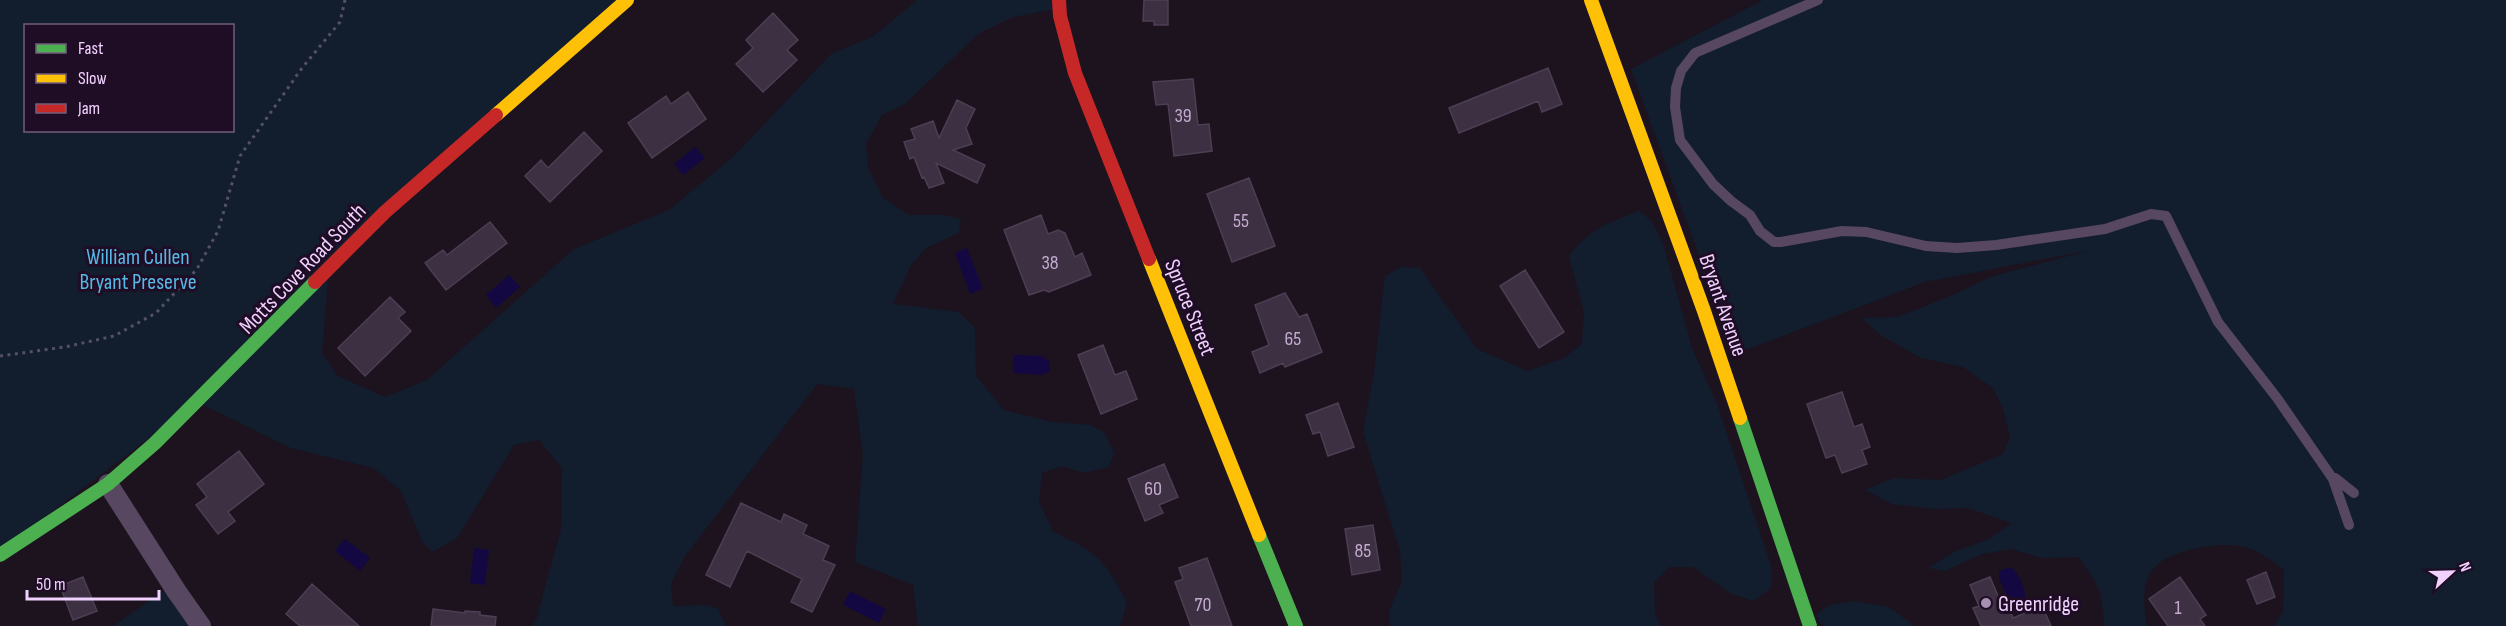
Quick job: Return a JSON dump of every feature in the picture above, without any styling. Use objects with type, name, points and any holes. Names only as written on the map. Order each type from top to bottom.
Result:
[{"type":"street","name":"Motts Cove Road South","points":[[0,555],[108,484],[155,443],[385,213],[627,0]]},
{"type":"street","name":"Spruce Street","points":[[1059,0],[1060,16],[1075,73],[1296,626]]},
{"type":"street","name":"Bryant Avenue","points":[[1591,0],[1694,281],[1810,626]]},
{"type":"street","points":[[108,484],[201,626]]},
{"type":"lane","points":[[1818,0],[1695,53],[1681,71],[1676,88],[1675,106],[1680,140],[1713,184],[1750,215],[1768,238],[1781,242],[1842,231],[1866,232],[1926,246],[1957,248],[1996,245],[2106,229],[2151,214],[2166,216],[2217,322],[2277,398],[2329,471],[2340,493],[2349,525]]},
{"type":"lane","points":[[2329,471],[2354,493]]},
{"type":"path","points":[[0,356],[65,347],[114,336],[156,313],[197,269],[218,231],[240,156],[302,68],[340,22],[345,0]]},
{"type":"green space","name":"William Cullen Bryant Preserve","points":[[0,0],[627,0],[329,269],[322,353],[338,376],[385,397],[427,380],[574,249],[669,210],[735,155],[831,54],[874,36],[917,0],[1059,0],[1060,8],[1013,17],[978,34],[906,103],[882,115],[866,144],[868,168],[883,198],[909,215],[943,215],[961,219],[959,233],[926,248],[911,265],[893,304],[959,312],[975,328],[976,376],[1004,410],[1052,422],[1091,425],[1105,433],[1114,453],[1109,467],[1083,473],[1062,466],[1042,473],[1039,501],[1053,532],[1098,558],[1113,577],[1127,603],[1120,626],[918,626],[913,585],[855,562],[863,455],[854,389],[817,384],[685,556],[671,583],[673,606],[708,605],[718,609],[726,626],[532,626],[536,620],[561,530],[562,468],[539,440],[514,445],[457,538],[432,552],[422,541],[401,491],[374,468],[291,448],[197,402],[0,551]]},
{"type":"green space","points":[[1763,0],[2506,0],[2506,626],[2274,626],[2283,612],[2284,569],[2257,552],[2235,545],[2216,545],[2181,552],[2158,564],[2146,582],[2144,595],[2147,626],[2104,626],[2101,596],[2079,557],[2042,558],[2011,549],[1982,554],[1945,571],[1928,568],[1954,552],[1989,539],[2012,523],[1967,508],[1934,509],[1892,504],[1865,490],[1894,478],[1941,480],[2003,454],[2010,436],[2003,409],[1993,388],[1963,367],[1921,358],[1882,336],[1861,318],[1898,317],[1990,277],[2091,250],[1925,282],[1735,354],[1631,69]]},
{"type":"green space","points":[[1639,211],[1652,221],[1664,246],[1692,348],[1717,404],[1771,565],[1771,588],[1754,601],[1732,594],[1693,567],[1669,567],[1654,583],[1655,613],[1661,626],[1390,626],[1389,611],[1402,581],[1400,551],[1363,432],[1374,373],[1385,276],[1401,267],[1420,268],[1477,349],[1528,371],[1564,358],[1582,344],[1584,312],[1569,256],[1592,233]]},
{"type":"green space","points":[[172,585],[201,626],[113,626]]},
{"type":"green space","points":[[1854,601],[1889,607],[1915,626],[1823,626],[1816,615],[1830,605]]},
{"type":"shaded area","points":[[695,147],[705,158],[683,175],[674,164]]},
{"type":"shaded area","points":[[967,248],[983,289],[970,294],[955,253]]},
{"type":"shaded area","points":[[509,275],[520,287],[496,308],[486,295]]},
{"type":"shaded area","points":[[1014,355],[1042,356],[1050,362],[1050,371],[1043,375],[1013,373]]},
{"type":"shaded area","points":[[345,539],[370,558],[360,571],[335,551]]},
{"type":"shaded area","points":[[474,548],[489,550],[485,585],[470,583]]},
{"type":"shaded area","points":[[2011,567],[2019,577],[2025,596],[2025,600],[2013,605],[1999,578],[1999,571]]},
{"type":"shaded area","points":[[850,591],[886,609],[879,623],[843,605]]},
{"type":"building","points":[[1144,0],[1168,0],[1168,25],[1154,25],[1154,21],[1143,21]]},
{"type":"building","points":[[773,13],[798,40],[787,50],[797,60],[763,92],[736,64],[753,48],[746,40]]},
{"type":"building","points":[[1548,68],[1562,104],[1542,112],[1538,101],[1459,133],[1449,108]]},
{"type":"building","points":[[1193,79],[1198,125],[1209,124],[1212,151],[1174,156],[1168,104],[1156,105],[1153,82]]},
{"type":"building","points":[[688,92],[706,119],[652,158],[628,123],[666,96],[671,104]]},
{"type":"building","points":[[957,100],[975,109],[966,128],[972,144],[953,150],[985,165],[977,183],[936,163],[944,183],[929,188],[924,177],[922,178],[914,157],[910,159],[904,142],[915,139],[911,129],[933,121],[939,138]]},
{"type":"building","points":[[584,132],[602,151],[550,202],[525,176],[541,160],[548,168]]},
{"type":"building","points":[[1249,178],[1275,246],[1232,262],[1207,194]]},
{"type":"building","points":[[1041,215],[1048,234],[1058,230],[1065,233],[1075,257],[1082,253],[1091,275],[1049,292],[1044,290],[1029,295],[1004,230]]},
{"type":"building","points":[[490,222],[507,243],[446,290],[425,263],[443,250],[447,255]]},
{"type":"building","points":[[1525,270],[1564,332],[1539,348],[1500,286]]},
{"type":"building","points":[[1285,293],[1299,317],[1307,314],[1322,352],[1285,367],[1283,363],[1260,373],[1252,352],[1269,345],[1255,305]]},
{"type":"building","points":[[390,297],[405,312],[398,318],[411,331],[365,376],[338,348]]},
{"type":"building","points":[[1103,345],[1115,375],[1126,371],[1137,399],[1101,414],[1078,355]]},
{"type":"building","points":[[1842,392],[1854,427],[1862,424],[1870,447],[1862,450],[1867,464],[1842,473],[1835,455],[1826,458],[1807,404]]},
{"type":"building","points":[[1338,403],[1354,447],[1328,456],[1320,432],[1313,434],[1306,415]]},
{"type":"building","points":[[239,451],[264,484],[228,512],[235,521],[218,534],[196,505],[207,497],[197,484]]},
{"type":"building","points":[[1164,464],[1178,497],[1159,505],[1163,513],[1145,521],[1128,479]]},
{"type":"building","points":[[741,503],[781,522],[784,514],[807,525],[803,534],[829,546],[823,560],[835,565],[812,612],[791,602],[802,579],[747,551],[730,587],[706,575]]},
{"type":"building","points":[[1373,525],[1380,570],[1352,575],[1345,529]]},
{"type":"building","points":[[1207,558],[1232,626],[1191,626],[1175,582],[1183,579],[1179,568]]},
{"type":"building","points":[[2266,572],[2275,597],[2257,604],[2247,580]]},
{"type":"building","points":[[83,577],[97,611],[73,620],[60,586]]},
{"type":"building","name":"Greenridge","points":[[1990,577],[2004,610],[2009,608],[2013,618],[2042,606],[2051,626],[1981,626],[1973,608],[1979,606],[1970,585]]},
{"type":"building","points":[[2180,577],[2206,615],[2200,619],[2205,626],[2168,626],[2149,599]]},
{"type":"building","points":[[312,584],[359,626],[300,626],[286,614]]},
{"type":"building","points":[[433,609],[465,613],[465,611],[480,612],[480,615],[496,617],[495,626],[431,626]]},
{"type":"traffic: fast","points":[[0,555],[108,484],[155,443],[315,282]]},
{"type":"traffic: fast","points":[[1740,418],[1810,626]]},
{"type":"traffic: fast","points":[[1259,535],[1296,626]]},
{"type":"traffic: slow","points":[[496,115],[627,0]]},
{"type":"traffic: slow","points":[[1591,0],[1704,311],[1740,418]]},
{"type":"traffic: slow","points":[[1149,259],[1259,535]]},
{"type":"traffic: jam","points":[[1059,0],[1060,16],[1075,73],[1149,259]]},
{"type":"traffic: jam","points":[[315,282],[385,212],[496,115]]},
{"type":"place","name":"Greenridge","points":[[1986,603]]}]
